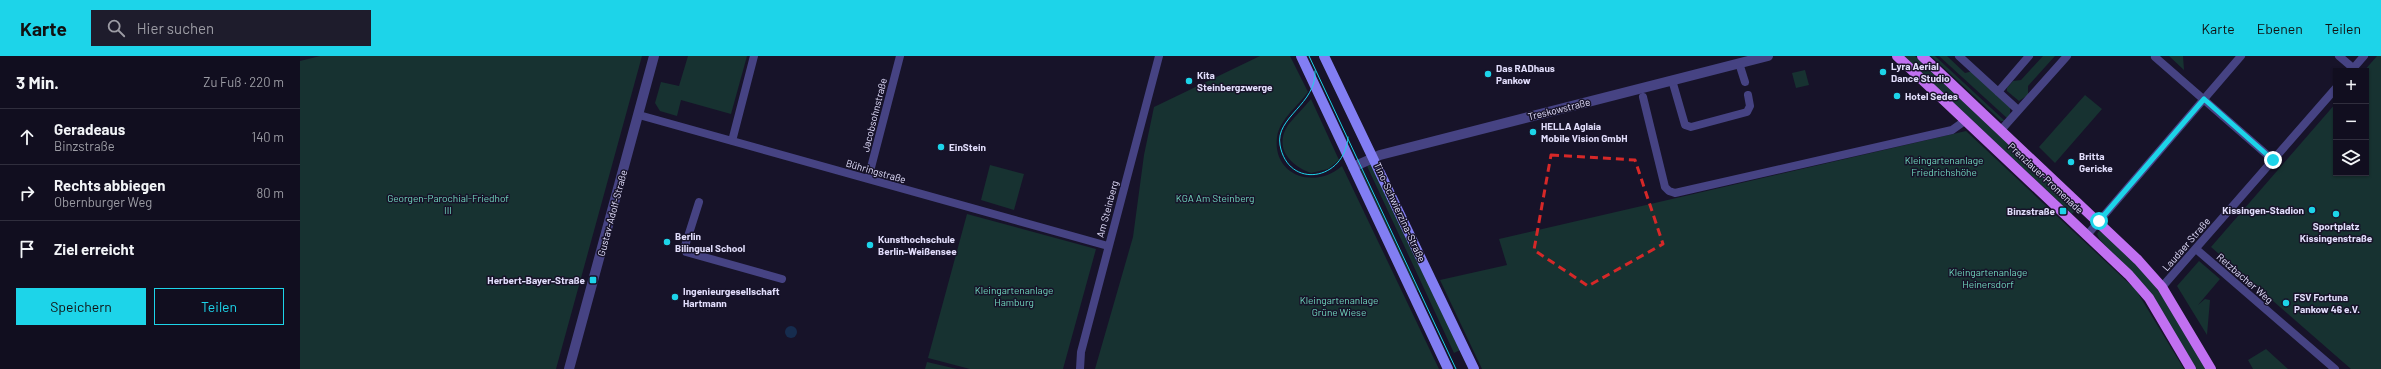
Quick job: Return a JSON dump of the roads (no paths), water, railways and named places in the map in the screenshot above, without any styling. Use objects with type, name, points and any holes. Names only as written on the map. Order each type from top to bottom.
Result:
[{"type":"main road","points":[[1301,56],[1448,369]]},
{"type":"main road","name":"Tino-Schwierzina-Straße","points":[[1324,56],[1374,157],[1474,369]]},
{"type":"main road","name":"Prenzlauer Promenade","points":[[1898,56],[2088,234],[2149,298],[2191,369]]},
{"type":"main road","name":"Prenzlauer Promenade","points":[[1922,56],[2099,221],[2162,287],[2211,369]]},
{"type":"street","name":"Gustav-Adolf-Straße","points":[[569,369],[654,56]]},
{"type":"street","points":[[732,141],[754,56]]},
{"type":"street","name":"Jacobsohnstraße","points":[[868,179],[900,56]]},
{"type":"street","name":"Am Steinberg","points":[[1080,369],[1081,352],[1159,56]]},
{"type":"street","name":"Treskowstraße","points":[[1352,167],[1374,157],[1768,56]]},
{"type":"street","points":[[1959,56],[2018,110]]},
{"type":"street","points":[[1998,92],[2029,56]]},
{"type":"street","points":[[2001,130],[2067,56]]},
{"type":"street","points":[[2088,234],[2241,56]]},
{"type":"street","points":[[2339,56],[2350,68]]},
{"type":"street","points":[[2354,68],[2364,56]]},
{"type":"street","points":[[2155,57],[2273,160]]},
{"type":"street","points":[[1739,63],[1745,82]]},
{"type":"street","points":[[1672,80],[1684,125],[1691,127],[1747,112],[1750,106],[1748,95]]},
{"type":"street","name":"Laudaer Straße","points":[[2162,287],[2333,91]]},
{"type":"street","points":[[1643,97],[1665,186],[1669,191],[1675,193],[1952,130],[1966,120]]},
{"type":"street","name":"Bühringstraße","points":[[639,115],[1108,246]]},
{"type":"street","points":[[699,202],[685,246],[686,252],[782,279]]},
{"type":"street","name":"Retzbacher Weg","points":[[2196,249],[2335,369]]},
{"type":"water","points":[[789,326],[793,326],[797,332],[793,338],[789,338],[785,334],[785,330]]},
{"type":"tram line","points":[[1309,56],[1456,369]]},
{"type":"tram line","points":[[1315,71],[1314,83],[1310,93],[1289,118],[1280,135],[1280,145],[1285,159],[1294,169],[1304,174],[1316,174],[1327,171],[1337,163],[1345,152],[1348,137]]},
{"type":"place","name":"Lyra Aerial Dance Studio","points":[[1883,72]]},
{"type":"place","name":"Das RADhaus Pankow","points":[[1488,74]]},
{"type":"place","name":"Kita Steinbergzwerge","points":[[1189,81]]},
{"type":"place","name":"Hotel Sedes","points":[[1897,96]]},
{"type":"place","name":"HELLA Aglaia Mobile Vision GmbH","points":[[1533,132]]},
{"type":"place","name":"EinStein","points":[[941,147]]},
{"type":"place","name":"Britta Gericke","points":[[2071,162]]},
{"type":"place","name":"Kissingen-Stadion","points":[[2312,210]]},
{"type":"place","name":"Binzstraße","points":[[2063,211]]},
{"type":"place","name":"Sportplatz Kissingenstraße","points":[[2336,214]]},
{"type":"place","name":"Berlin Bilingual School","points":[[667,242]]},
{"type":"place","name":"Kunsthochschule Berlin-Weißensee","points":[[870,245]]},
{"type":"place","name":"Herbert-Bayer-Straße","points":[[593,280]]},
{"type":"place","name":"Ingenieurgesellschaft Hartmann","points":[[675,297]]},
{"type":"place","name":"FSV Fortuna Pankow 46 e.V.","points":[[2286,303]]},
{"type":"park label","name":"Kleingartenanlage Friedrichshöhe","points":[[1944,166]]},
{"type":"park label","name":"KGA Am Steinberg","points":[[1215,198]]},
{"type":"park label","name":"Georgen-Parochial-Friedhof III","points":[[448,204]]},
{"type":"park label","name":"Kleingartenanlage Heinersdorf","points":[[1988,278]]},
{"type":"park label","name":"Kleingartenanlage Hamburg","points":[[1014,296]]},
{"type":"park label","name":"Kleingartenanlage Grüne Wiese","points":[[1339,306]]}]
